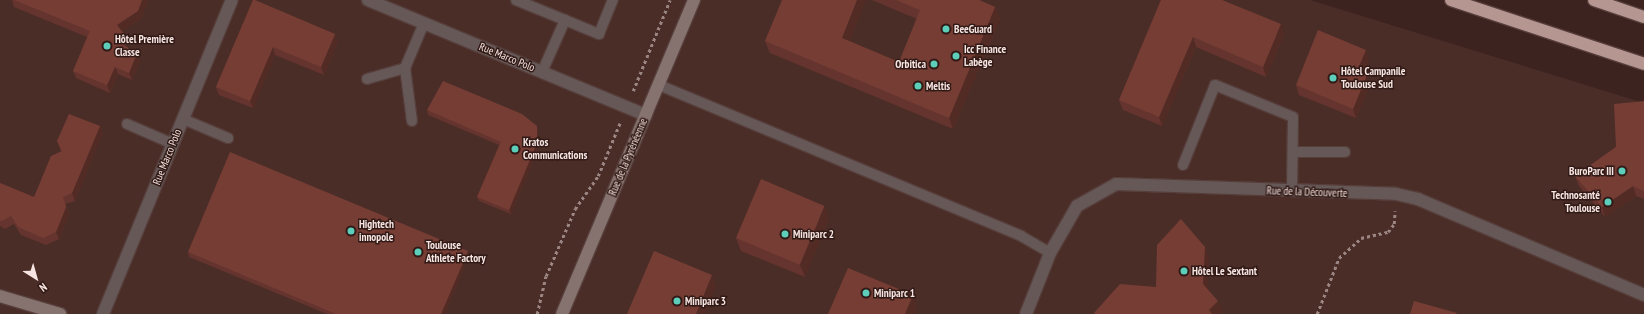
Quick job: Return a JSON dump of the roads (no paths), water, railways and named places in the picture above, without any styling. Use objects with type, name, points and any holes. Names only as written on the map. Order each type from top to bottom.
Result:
[{"type":"highway","points":[[1451,0],[1644,64]]},
{"type":"highway","points":[[1594,0],[1644,17]]},
{"type":"street","name":"Rue Marco Polo","points":[[103,314],[232,0]]},
{"type":"street","name":"Rue Marco Polo","points":[[368,0],[387,4],[424,23],[646,115]]},
{"type":"street","name":"Rue de la Pyrénéenne","points":[[562,314],[694,0]]},
{"type":"street","name":"Rue de la Découverte","points":[[1026,314],[1050,253],[1077,206],[1116,184],[1396,194],[1418,199],[1644,295]]},
{"type":"street","points":[[0,296],[60,314]]},
{"type":"lane","points":[[516,0],[599,34],[613,0]]},
{"type":"lane","points":[[542,72],[565,20]]},
{"type":"lane","points":[[412,121],[405,68],[424,23]]},
{"type":"lane","points":[[367,79],[405,68]]},
{"type":"lane","points":[[659,85],[1021,236],[1050,253]]},
{"type":"lane","points":[[1183,165],[1215,85],[1293,117],[1292,191]]},
{"type":"lane","points":[[183,119],[228,138]]},
{"type":"lane","points":[[127,124],[173,144]]},
{"type":"lane","points":[[1292,152],[1345,152]]},
{"type":"place","name":"BeeGuard","points":[[946,29]]},
{"type":"place","name":"Hôtel Première Classe","points":[[107,46]]},
{"type":"place","name":"Icc Finance Labège","points":[[956,56]]},
{"type":"place","name":"Orbitica","points":[[934,64]]},
{"type":"place","name":"Hôtel Campanile Toulouse Sud","points":[[1333,78]]},
{"type":"place","name":"Meltis","points":[[918,86]]},
{"type":"place","name":"Kratos Communications","points":[[515,149]]},
{"type":"place","name":"BuroParc III","points":[[1622,171]]},
{"type":"place","name":"Technosanté Toulouse","points":[[1608,202]]},
{"type":"place","name":"Hightech innopole","points":[[351,231]]},
{"type":"place","name":"Miniparc 2","points":[[785,234]]},
{"type":"place","name":"Toulouse Athlete Factory","points":[[418,252]]},
{"type":"place","name":"Hôtel Le Sextant","points":[[1184,271]]},
{"type":"place","name":"Miniparc 1","points":[[866,293]]},
{"type":"place","name":"Miniparc 3","points":[[677,301]]}]
